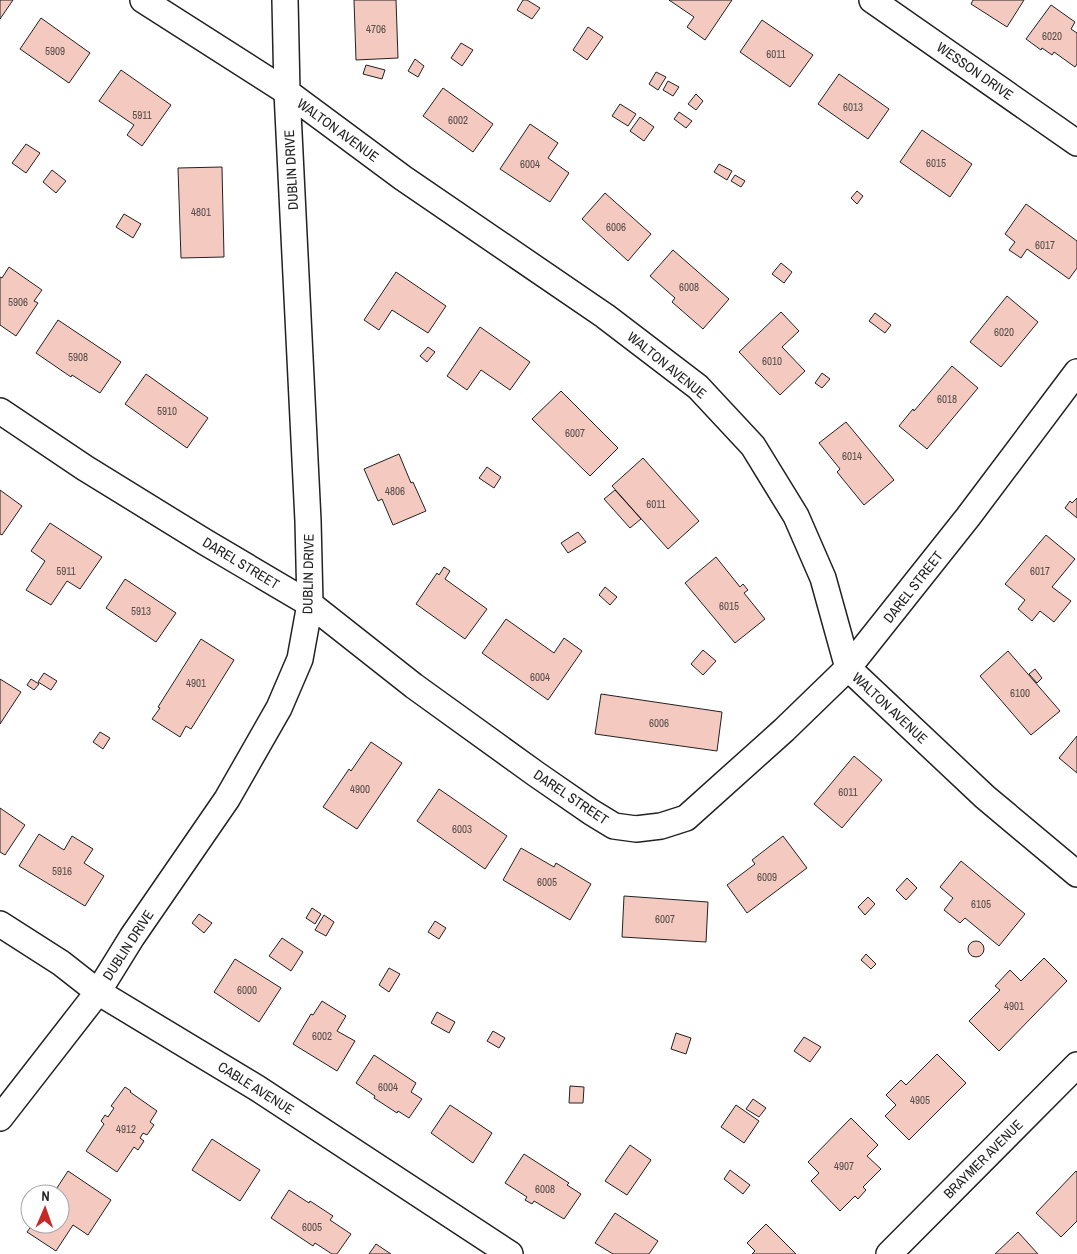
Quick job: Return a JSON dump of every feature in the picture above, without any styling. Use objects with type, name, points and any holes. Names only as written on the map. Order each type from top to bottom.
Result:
[{"type":"street","name":"WALTON AVENUE","points":[[143,0],[287,92],[403,178],[604,316],[698,387],[753,446],[796,516],[823,578],[848,668],[985,797],[1077,874]]},
{"type":"street","name":"DUBLIN DRIVE","points":[[0,1118],[98,992],[132,938],[227,799],[279,708],[300,659],[310,604],[308,493],[287,92],[285,0]]},
{"type":"street","name":"WESSON DRIVE","points":[[872,0],[1077,143]]},
{"type":"street","name":"DAREL STREET","points":[[0,411],[93,473],[310,604],[414,686],[591,812],[614,826],[636,829],[661,826],[686,818],[784,730],[848,668],[968,517],[1077,372]]},
{"type":"street","name":"CABLE AVENUE","points":[[0,924],[61,963],[98,992],[257,1088],[510,1254]]},
{"type":"street","name":"BRAYMER AVENUE","points":[[889,1254],[1077,1064]]},
{"type":"building","points":[[0,0],[13,0],[0,19]]},
{"type":"building","points":[[354,0],[396,0],[398,58],[356,60]]},
{"type":"building","points":[[523,0],[527,0],[540,8],[532,19],[517,10]]},
{"type":"building","points":[[669,0],[732,0],[705,40],[687,27],[694,17]]},
{"type":"building","points":[[973,0],[1024,0],[1007,27],[971,4]]},
{"type":"building","points":[[1051,5],[1075,22],[1071,29],[1077,33],[1077,64],[1075,67],[1054,52],[1052,55],[1042,48],[1041,50],[1026,39]]},
{"type":"building","points":[[41,18],[90,53],[69,83],[20,49]]},
{"type":"building","points":[[762,20],[813,55],[790,87],[740,52]]},
{"type":"building","points":[[588,27],[603,37],[587,60],[573,50]]},
{"type":"building","points":[[461,43],[473,50],[462,66],[451,58]]},
{"type":"building","points":[[415,59],[424,66],[418,77],[408,71]]},
{"type":"building","points":[[366,65],[385,70],[382,79],[363,74]]},
{"type":"building","points":[[121,70],[171,105],[142,146],[127,135],[134,125],[99,101]]},
{"type":"building","points":[[656,72],[666,77],[658,90],[649,84]]},
{"type":"building","points":[[839,74],[889,109],[868,139],[818,104]]},
{"type":"building","points":[[668,81],[679,87],[673,96],[663,90]]},
{"type":"building","points":[[443,88],[493,124],[473,152],[423,116]]},
{"type":"building","points":[[696,94],[703,101],[696,110],[688,104]]},
{"type":"building","points":[[620,104],[636,114],[628,126],[612,116]]},
{"type":"building","points":[[679,112],[692,121],[686,128],[674,119]]},
{"type":"building","points":[[640,117],[654,127],[644,141],[630,131]]},
{"type":"building","points":[[530,124],[558,143],[548,158],[569,173],[550,202],[500,169]]},
{"type":"building","points":[[922,130],[972,164],[950,197],[900,162]]},
{"type":"building","points":[[26,144],[40,153],[26,173],[12,163]]},
{"type":"building","points":[[719,164],[732,171],[727,180],[714,172]]},
{"type":"building","points":[[222,167],[224,257],[181,258],[178,168]]},
{"type":"building","points":[[52,170],[66,181],[56,193],[43,182]]},
{"type":"building","points":[[735,175],[745,181],[741,187],[731,181]]},
{"type":"building","points":[[857,191],[863,196],[857,204],[851,198]]},
{"type":"building","points":[[605,193],[651,234],[628,261],[582,219]]},
{"type":"building","points":[[1026,204],[1077,241],[1077,268],[1069,279],[1027,249],[1021,258],[1009,250],[1015,242],[1005,234]]},
{"type":"building","points":[[124,214],[141,224],[133,238],[116,227]]},
{"type":"building","points":[[673,250],[729,299],[703,329],[672,302],[675,298],[650,276]]},
{"type":"building","points":[[781,263],[792,272],[784,283],[772,274]]},
{"type":"building","points":[[9,267],[42,290],[34,301],[38,303],[16,336],[0,325],[0,277],[2,278]]},
{"type":"building","points":[[396,272],[446,306],[428,333],[392,310],[379,330],[364,320]]},
{"type":"building","points":[[1007,296],[1038,322],[1001,367],[970,342]]},
{"type":"building","points":[[781,312],[799,331],[782,347],[805,371],[780,395],[739,352]]},
{"type":"building","points":[[875,313],[891,325],[885,333],[869,321]]},
{"type":"building","points":[[58,320],[121,362],[100,393],[72,375],[71,377],[36,353]]},
{"type":"building","points":[[480,327],[530,362],[510,390],[481,370],[467,390],[447,376]]},
{"type":"building","points":[[428,347],[435,352],[427,362],[420,356]]},
{"type":"building","points":[[952,366],[978,388],[927,449],[899,426]]},
{"type":"building","points":[[822,373],[830,379],[822,388],[815,383]]},
{"type":"building","points":[[146,374],[208,418],[187,448],[125,404]]},
{"type":"building","points":[[561,391],[618,448],[590,476],[532,419]]},
{"type":"building","points":[[846,422],[894,480],[864,505],[837,472],[840,469],[819,443]]},
{"type":"building","points":[[399,454],[411,483],[413,482],[426,511],[393,525],[382,499],[378,501],[364,469]]},
{"type":"building","points":[[643,458],[699,521],[668,549],[612,486]]},
{"type":"building","points":[[487,467],[501,477],[494,488],[479,478]]},
{"type":"building","points":[[0,490],[22,506],[2,535],[0,534]]},
{"type":"building","points":[[615,490],[641,519],[630,528],[604,499]]},
{"type":"building","points":[[1077,498],[1077,518],[1065,508],[1070,501],[1072,503]]},
{"type":"building","points":[[50,523],[102,557],[80,589],[67,581],[51,605],[26,590],[45,561],[31,551]]},
{"type":"building","points":[[578,532],[586,542],[568,553],[561,543]]},
{"type":"building","points":[[1046,535],[1075,559],[1052,587],[1071,601],[1054,622],[1040,611],[1032,621],[1018,609],[1025,600],[1005,584]]},
{"type":"building","points":[[716,557],[740,587],[743,584],[748,590],[744,593],[765,619],[735,643],[685,583]]},
{"type":"building","points":[[444,567],[450,571],[445,579],[487,609],[465,639],[416,604],[437,573],[439,575]]},
{"type":"building","points":[[125,579],[176,613],[156,642],[106,608]]},
{"type":"building","points":[[605,587],[617,597],[610,605],[599,595]]},
{"type":"building","points":[[506,619],[554,653],[564,638],[582,651],[548,700],[482,653]]},
{"type":"building","points":[[201,639],[234,660],[191,729],[186,726],[180,737],[152,719]]},
{"type":"building","points":[[703,650],[716,661],[703,675],[691,664]]},
{"type":"building","points":[[1008,651],[1060,711],[1031,735],[980,676]]},
{"type":"building","points":[[1035,669],[1042,678],[1037,683],[1029,674]]},
{"type":"building","points":[[44,673],[57,681],[51,690],[38,682]]},
{"type":"building","points":[[0,679],[21,692],[0,724]]},
{"type":"building","points":[[31,679],[39,684],[34,690],[27,685]]},
{"type":"building","points":[[601,694],[722,712],[717,751],[595,734]]},
{"type":"building","points":[[100,732],[110,738],[103,749],[93,742]]},
{"type":"building","points":[[1077,736],[1077,773],[1059,758]]},
{"type":"building","points":[[371,742],[402,763],[357,829],[323,807],[349,769],[351,771]]},
{"type":"building","points":[[854,756],[882,780],[842,828],[814,804]]},
{"type":"building","points":[[439,789],[507,836],[485,869],[417,821]]},
{"type":"building","points":[[0,808],[25,825],[5,855],[0,852]]},
{"type":"building","points":[[39,834],[64,850],[72,836],[93,849],[84,863],[104,876],[85,906],[19,866]]},
{"type":"building","points":[[783,836],[807,868],[747,913],[727,885],[755,864],[752,860]]},
{"type":"building","points":[[521,848],[554,867],[556,863],[591,884],[570,920],[503,880]]},
{"type":"building","points":[[961,861],[1025,914],[999,946],[965,918],[960,923],[944,910],[953,898],[940,887]]},
{"type":"building","points":[[907,878],[917,888],[906,900],[896,890]]},
{"type":"building","points":[[624,896],[708,902],[706,942],[622,937]]},
{"type":"building","points":[[868,897],[875,904],[865,915],[858,907]]},
{"type":"building","points":[[312,908],[321,914],[315,924],[306,918]]},
{"type":"building","points":[[199,914],[212,923],[204,933],[192,923]]},
{"type":"building","points":[[324,915],[334,922],[326,936],[315,930]]},
{"type":"building","points":[[435,921],[446,928],[439,939],[428,932]]},
{"type":"building","points":[[282,938],[303,952],[291,971],[269,956]]},
{"type":"building","points":[[976,941],[982,943],[984,949],[982,955],[976,957],[970,955],[968,949],[970,943]]},
{"type":"building","points":[[866,954],[876,964],[871,969],[861,960]]},
{"type":"building","points":[[1044,958],[1067,981],[999,1051],[969,1021],[1000,990],[995,986],[1010,970],[1021,981]]},
{"type":"building","points":[[235,959],[281,988],[259,1022],[214,992]]},
{"type":"building","points":[[389,968],[400,974],[389,992],[379,985]]},
{"type":"building","points":[[322,1001],[346,1016],[337,1031],[355,1041],[337,1071],[293,1044],[311,1014],[313,1015]]},
{"type":"building","points":[[437,1012],[455,1022],[449,1033],[431,1023]]},
{"type":"building","points":[[493,1031],[505,1038],[499,1048],[487,1041]]},
{"type":"building","points":[[676,1033],[691,1038],[686,1054],[671,1049]]},
{"type":"building","points":[[804,1037],[821,1047],[810,1062],[794,1051]]},
{"type":"building","points":[[937,1054],[966,1083],[909,1140],[885,1116],[896,1105],[886,1095],[901,1080],[906,1085]]},
{"type":"building","points":[[374,1055],[416,1083],[411,1092],[422,1099],[409,1118],[398,1111],[397,1113],[374,1098],[375,1096],[356,1083]]},
{"type":"building","points":[[570,1086],[584,1087],[583,1103],[569,1103]]},
{"type":"building","points":[[125,1087],[157,1111],[150,1122],[154,1125],[147,1135],[143,1133],[140,1138],[144,1141],[138,1150],[134,1147],[117,1172],[86,1151],[104,1124],[101,1121],[105,1115],[108,1117],[114,1108],[111,1106]]},
{"type":"building","points":[[753,1099],[766,1108],[759,1117],[746,1109]]},
{"type":"building","points":[[450,1105],[492,1133],[473,1163],[431,1133]]},
{"type":"building","points":[[736,1105],[759,1121],[744,1143],[721,1127]]},
{"type":"building","points":[[851,1118],[878,1145],[867,1156],[881,1169],[863,1187],[866,1190],[858,1199],[855,1196],[840,1211],[811,1181],[819,1173],[808,1162]]},
{"type":"building","points":[[212,1139],[260,1170],[240,1201],[192,1170]]},
{"type":"building","points":[[630,1145],[651,1160],[627,1195],[605,1181]]},
{"type":"building","points":[[524,1154],[569,1183],[567,1185],[581,1194],[564,1219],[534,1201],[532,1204],[525,1200],[527,1197],[505,1183]]},
{"type":"building","points":[[730,1170],[750,1185],[743,1194],[724,1179]]},
{"type":"building","points":[[68,1171],[111,1200],[88,1235],[73,1225],[70,1230],[70,1184],[60,1184]]},
{"type":"building","points":[[1076,1171],[1077,1221],[1061,1237],[1036,1213]]},
{"type":"building","points":[[289,1190],[333,1216],[330,1220],[351,1234],[337,1254],[332,1254],[315,1243],[313,1246],[271,1218]]},
{"type":"building","points":[[615,1213],[658,1241],[649,1254],[613,1254],[595,1243]]},
{"type":"building","points":[[766,1224],[796,1254],[752,1254],[755,1251],[747,1243]]},
{"type":"building","points":[[1018,1232],[1038,1254],[995,1254]]},
{"type":"building","points":[[30,1234],[67,1234],[56,1251]]},
{"type":"building","points":[[376,1244],[391,1254],[369,1254]]}]
